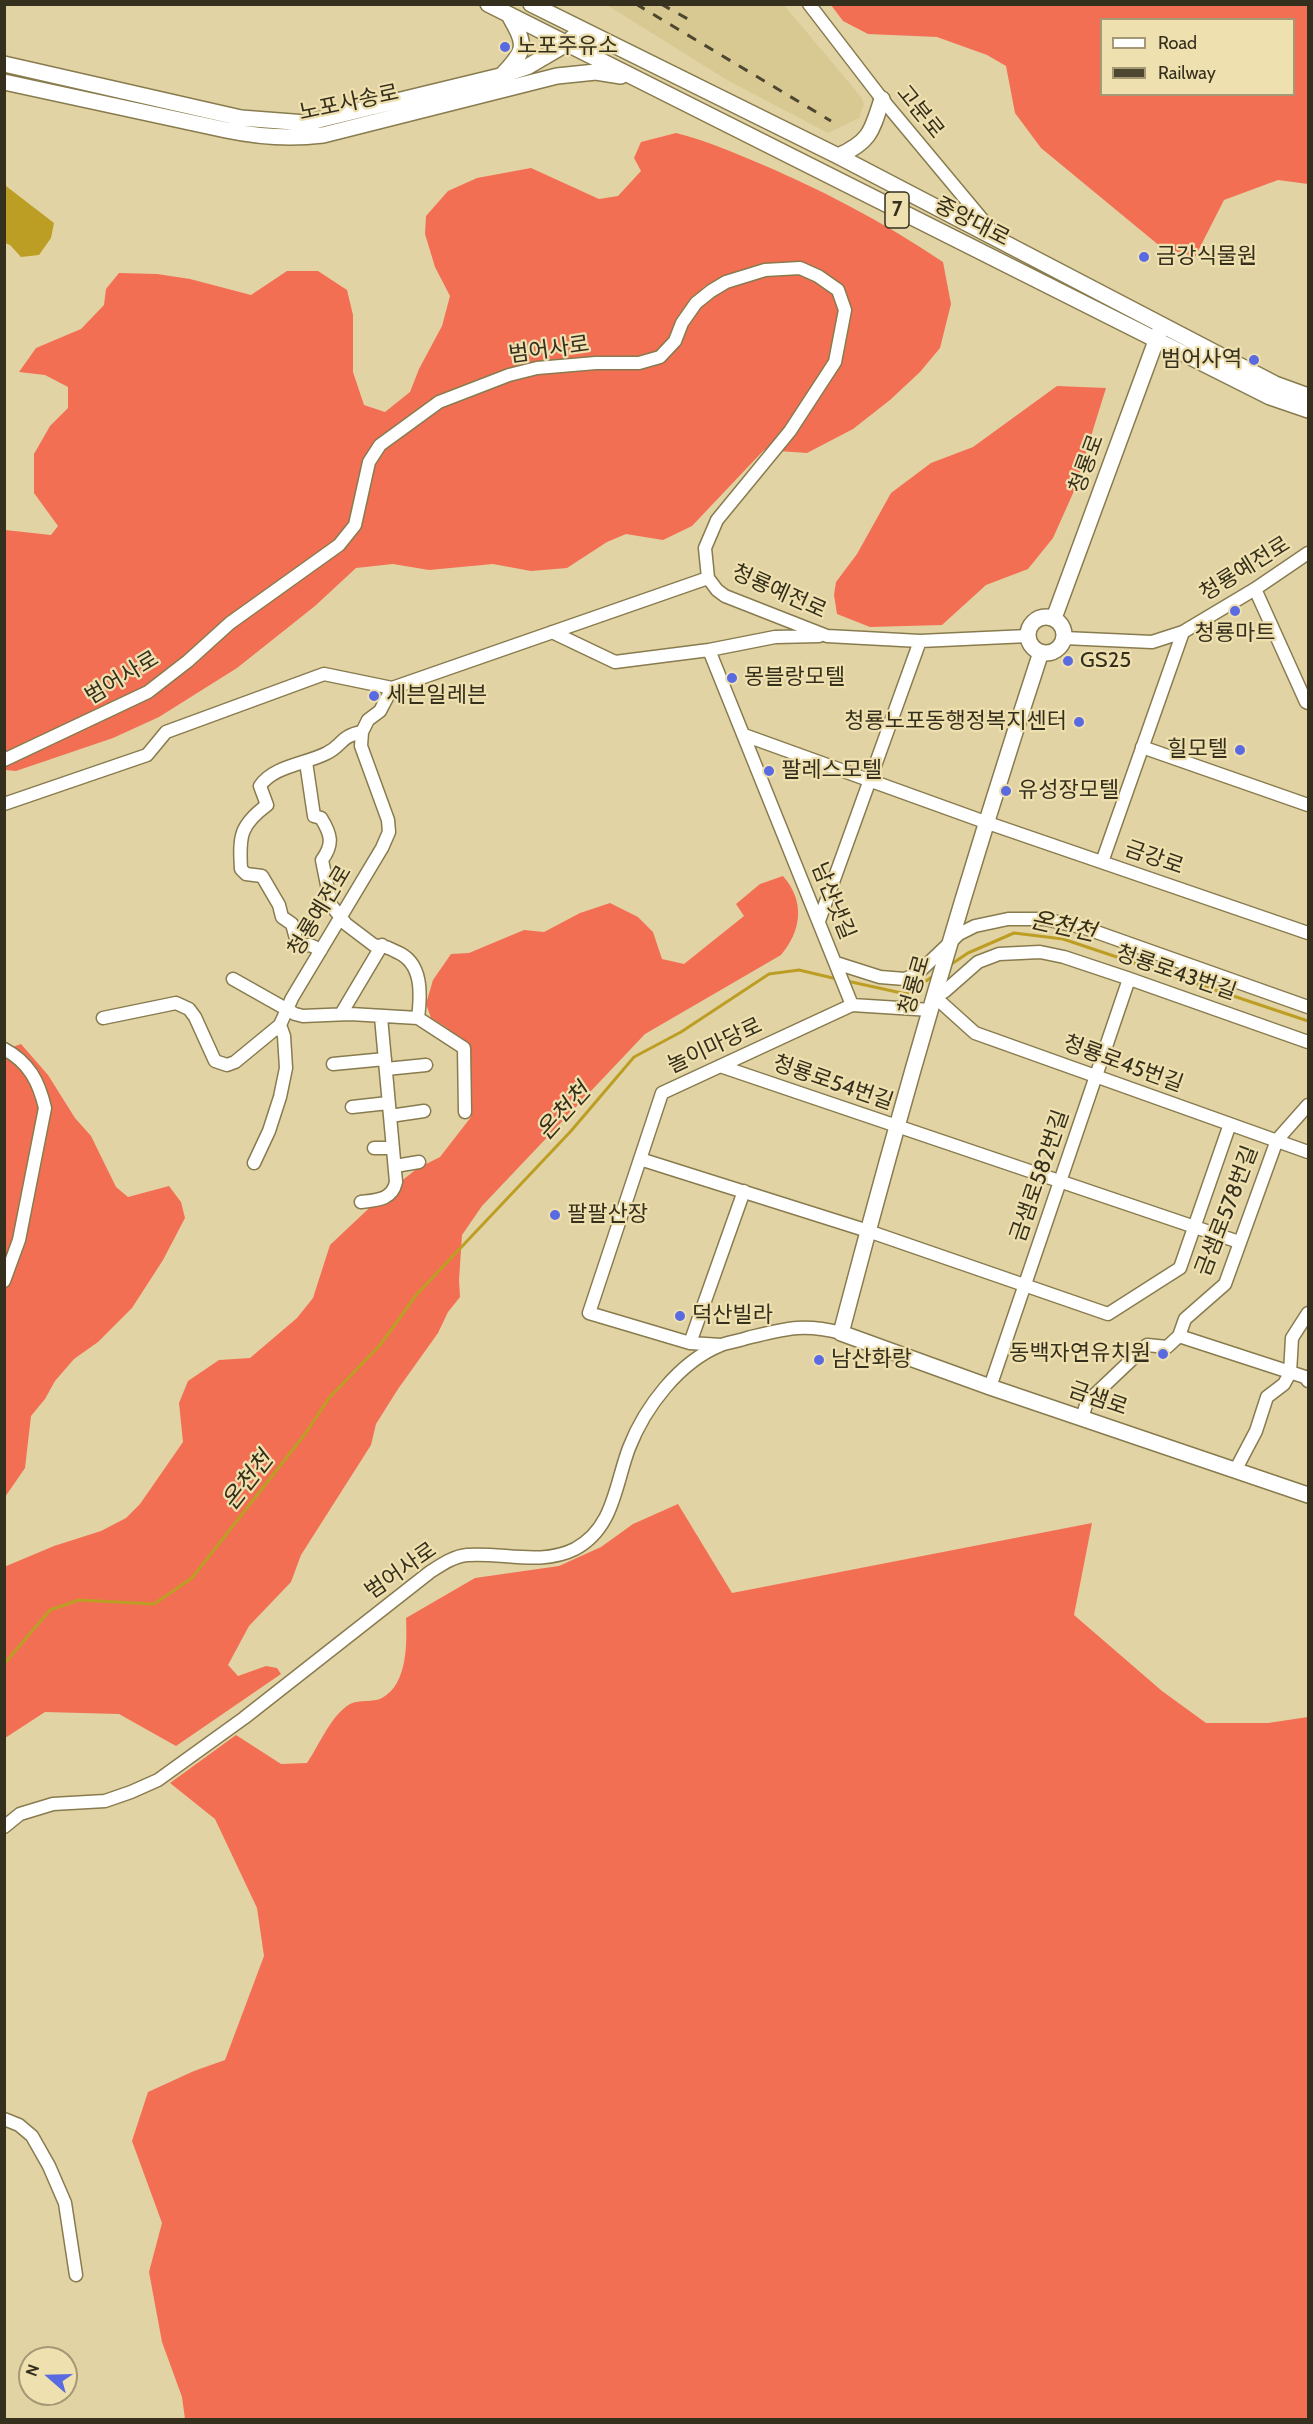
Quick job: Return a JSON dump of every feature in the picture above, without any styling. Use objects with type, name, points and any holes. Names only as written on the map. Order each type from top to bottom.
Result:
[{"type":"main road","name":"중앙대로","points":[[488,4],[632,77],[1159,332],[1275,384],[1308,396]]},
{"type":"main road","name":"중앙대로","points":[[531,4],[838,156],[1001,243],[1270,397],[1308,410]]},
{"type":"main road","points":[[500,76],[519,57],[521,48],[519,33],[509,15]]},
{"type":"main road","name":"노포사송로","points":[[4,64],[241,118],[306,123],[500,76],[527,67],[568,44],[580,29]]},
{"type":"main road","name":"노포사송로","points":[[4,82],[256,136],[286,138],[322,135],[567,75],[596,72],[632,77]]},
{"type":"main road","points":[[838,156],[864,142],[873,130],[882,99]]},
{"type":"main road","name":"청룡로","points":[[1054,618],[1159,332]]},
{"type":"main road","points":[[1054,618],[1062,627],[1064,638],[1062,644],[1053,652],[1041,652],[1031,646],[1028,636],[1029,628],[1037,619],[1054,618]]},
{"type":"main road","name":"청룡로","points":[[841,1333],[985,822],[1041,652]]},
{"type":"main road","name":"금샘로","points":[[841,1333],[990,1387],[1308,1495]]},
{"type":"street","name":"고분로","points":[[809,4],[882,99],[1001,243]]},
{"type":"street","name":"범어사로","points":[[4,760],[148,692],[230,623],[339,544],[355,525],[369,462],[380,445],[439,402],[508,375],[537,368],[596,363],[639,363],[660,357],[675,342],[682,323],[696,303],[711,291],[726,282],[765,270],[800,268],[818,276],[838,290],[845,310],[835,362],[790,431],[717,520],[705,548],[708,578]]},
{"type":"street","name":"청룡예전로","points":[[1064,638],[1152,642],[1183,632],[1308,554]]},
{"type":"street","name":"청룡예전로","points":[[392,688],[708,578],[725,596],[827,636],[920,641],[1028,636]]},
{"type":"street","points":[[1255,589],[1308,703]]},
{"type":"street","points":[[552,632],[615,662],[710,650],[775,637],[827,636]]},
{"type":"street","points":[[1102,862],[1183,632]]},
{"type":"street","points":[[819,921],[920,641]]},
{"type":"street","name":"남산냇길","points":[[710,650],[836,963],[880,977],[904,979],[918,973],[950,942],[975,926],[1008,919],[1045,919],[1084,928],[1308,1007]]},
{"type":"street","points":[[4,804],[147,755],[166,732],[324,674],[392,688],[380,711],[368,720],[362,732],[349,735],[330,752],[294,765],[264,780],[260,786],[267,805],[245,824],[240,856],[241,868],[246,874],[262,876],[268,884],[279,905],[282,917],[292,924],[298,946],[310,945],[321,950]]},
{"type":"street","name":"청룡예전로","points":[[280,1025],[292,998],[382,848],[388,832],[388,820],[361,746],[362,732]]},
{"type":"street","name":"금강로","points":[[744,735],[985,822],[1308,931]]},
{"type":"street","points":[[1142,747],[1308,805]]},
{"type":"street","points":[[306,762],[314,816],[321,818],[331,833],[328,852],[322,860],[331,905],[341,918],[375,946],[382,945],[406,955],[414,964],[419,982],[418,1018]]},
{"type":"street","points":[[341,1014],[382,945]]},
{"type":"street","name":"청룡로43번길","points":[[933,1004],[978,962],[999,954],[1040,952],[1064,957],[1308,1042]]},
{"type":"street","points":[[836,963],[852,1005]]},
{"type":"street","points":[[233,979],[287,1010],[303,1016],[341,1014],[418,1018],[464,1048],[465,1112]]},
{"type":"street","name":"금샘로582번길","points":[[990,1387],[1129,979]]},
{"type":"street","points":[[103,1018],[176,1003],[189,1009],[215,1061],[226,1065],[235,1062],[280,1025],[284,1036],[286,1068],[269,1131],[254,1163]]},
{"type":"street","name":"놀이마당로","points":[[721,1345],[690,1343],[589,1313],[662,1094],[852,1005],[933,1004]]},
{"type":"street","name":"청룡로45번길","points":[[933,1004],[975,1032],[1308,1152]]},
{"type":"street","points":[[361,1202],[389,1196],[394,1190],[395,1166],[381,1017]]},
{"type":"street","points":[[4,1049],[31,1070],[41,1090],[45,1108],[19,1240],[4,1281]]},
{"type":"street","points":[[333,1064],[426,1065]]},
{"type":"street","name":"청룡로54번길","points":[[720,1066],[897,1128],[1239,1242]]},
{"type":"street","name":"금샘로578번길","points":[[1179,1336],[1185,1319],[1226,1284],[1277,1140],[1308,1105]]},
{"type":"street","points":[[352,1107],[424,1110]]},
{"type":"street","points":[[640,1159],[868,1231],[1108,1314],[1180,1268],[1230,1124]]},
{"type":"street","points":[[374,1149],[393,1148]]},
{"type":"street","points":[[395,1166],[419,1162]]},
{"type":"street","points":[[690,1343],[744,1191]]},
{"type":"street","points":[[1236,1469],[1256,1431],[1267,1397],[1284,1384],[1290,1373],[1292,1338],[1308,1312]]},
{"type":"street","name":"범어사로","points":[[4,1827],[20,1814],[53,1804],[105,1801],[158,1780],[243,1718],[430,1572],[447,1562],[466,1555],[544,1558],[574,1549],[598,1531],[614,1505],[629,1449],[647,1409],[671,1381],[698,1358],[721,1345],[794,1327],[812,1326],[841,1333]]},
{"type":"street","points":[[1082,1418],[1087,1402],[1147,1345],[1167,1347],[1179,1336],[1305,1377],[1308,1381]]},
{"type":"street","points":[[4,2120],[19,2124],[32,2136],[49,2166],[65,2203],[76,2275]]},
{"type":"shaded area","points":[[607,5],[784,5],[861,97],[864,104],[859,118],[828,133],[727,80]]},
{"type":"shaded area","points":[[831,5],[1308,5],[1308,184],[1278,180],[1224,200],[1195,257],[1161,247],[1041,148],[1015,113],[1006,66],[987,55],[937,37],[868,34],[843,21]]},
{"type":"shaded area","points":[[676,133],[704,141],[824,193],[873,219],[943,262],[951,304],[940,348],[920,372],[890,400],[853,429],[807,453],[764,450],[692,526],[663,540],[626,534],[607,542],[567,568],[531,571],[493,564],[429,570],[393,564],[356,568],[315,606],[237,668],[159,717],[113,738],[16,771],[5,770],[5,530],[51,535],[58,526],[34,493],[34,454],[50,426],[68,408],[68,387],[45,375],[19,372],[36,348],[81,329],[104,305],[106,289],[119,273],[157,274],[190,279],[251,295],[287,271],[318,271],[347,290],[353,315],[353,372],[364,405],[385,412],[410,392],[419,369],[442,326],[450,296],[435,267],[425,234],[426,216],[448,191],[477,178],[531,168],[599,199],[618,196],[641,171],[634,158],[641,142]]},
{"type":"shaded area","points":[[6,186],[54,223],[51,238],[39,255],[21,257],[5,243]]},
{"type":"shaded area","points":[[1057,386],[1106,388],[1074,491],[1053,538],[1028,569],[986,585],[942,625],[870,627],[837,614],[834,595],[836,582],[857,554],[891,493],[931,463],[973,447]]},
{"type":"shaded area","points":[[783,876],[795,895],[798,916],[793,936],[781,955],[645,1034],[482,1206],[462,1235],[460,1297],[376,1424],[371,1445],[301,1555],[291,1582],[249,1626],[228,1665],[238,1676],[266,1666],[277,1668],[281,1674],[176,1746],[119,1714],[45,1712],[5,1738],[4,1567],[54,1546],[101,1531],[126,1518],[140,1504],[183,1442],[179,1403],[188,1381],[219,1360],[250,1358],[297,1318],[313,1298],[330,1245],[382,1196],[418,1168],[440,1157],[471,1117],[470,1051],[447,1028],[431,1018],[426,1004],[433,980],[451,954],[469,953],[524,930],[544,932],[580,913],[610,903],[638,917],[653,932],[662,959],[684,964],[744,916],[736,904],[760,884]]},
{"type":"shaded area","points":[[21,1044],[48,1075],[75,1118],[91,1136],[116,1187],[128,1197],[169,1186],[181,1202],[185,1218],[163,1260],[132,1308],[98,1342],[74,1359],[55,1381],[45,1399],[31,1416],[25,1468],[5,1497],[4,1050]]},
{"type":"shaded area","points":[[678,1504],[732,1593],[1092,1523],[1074,1615],[1162,1691],[1206,1723],[1268,1723],[1308,1717],[1308,2419],[185,2419],[182,2397],[162,2342],[149,2272],[162,2223],[132,2141],[148,2092],[225,2060],[264,1956],[257,1908],[215,1819],[170,1783],[236,1735],[281,1764],[307,1763],[331,1722],[343,1709],[350,1704],[382,1698],[391,1692],[397,1683],[404,1662],[406,1618],[475,1578],[559,1566],[601,1547],[633,1524]]},
{"type":"waterway","name":"온천천","points":[[950,965],[968,953],[1014,933],[1063,939],[1308,1021]]},
{"type":"waterway","name":"온천천","points":[[4,1664],[50,1610],[79,1600],[154,1604],[192,1578],[305,1434],[329,1398],[380,1345],[417,1294],[571,1131],[634,1057],[681,1032],[769,974],[799,970],[837,979]]},
{"type":"waterway","name":"온천천","points":[[847,981],[906,994],[935,975]]},
{"type":"railway","points":[[636,4],[831,121]]},
{"type":"railway","points":[[661,4],[695,23]]},
{"type":"place","name":"노포주유소","points":[[505,47]]},
{"type":"place","name":"금강식물원","points":[[1144,257]]},
{"type":"place","name":"범어사역","points":[[1254,360]]},
{"type":"place","name":"청룡마트","points":[[1235,611]]},
{"type":"place","name":"GS25","points":[[1068,661]]},
{"type":"place","name":"몽블랑모텔","points":[[732,678]]},
{"type":"place","name":"세븐일레븐","points":[[374,696]]},
{"type":"place","name":"청룡노포동행정복지센터","points":[[1079,722]]},
{"type":"place","name":"힐모텔","points":[[1240,750]]},
{"type":"place","name":"팔레스모텔","points":[[769,771]]},
{"type":"place","name":"유성장모텔","points":[[1006,791]]},
{"type":"place","name":"팔팔산장","points":[[555,1215]]},
{"type":"place","name":"덕산빌라","points":[[680,1316]]},
{"type":"place","name":"동백자연유치원","points":[[1163,1354]]},
{"type":"place","name":"남산화랑","points":[[819,1360]]}]
